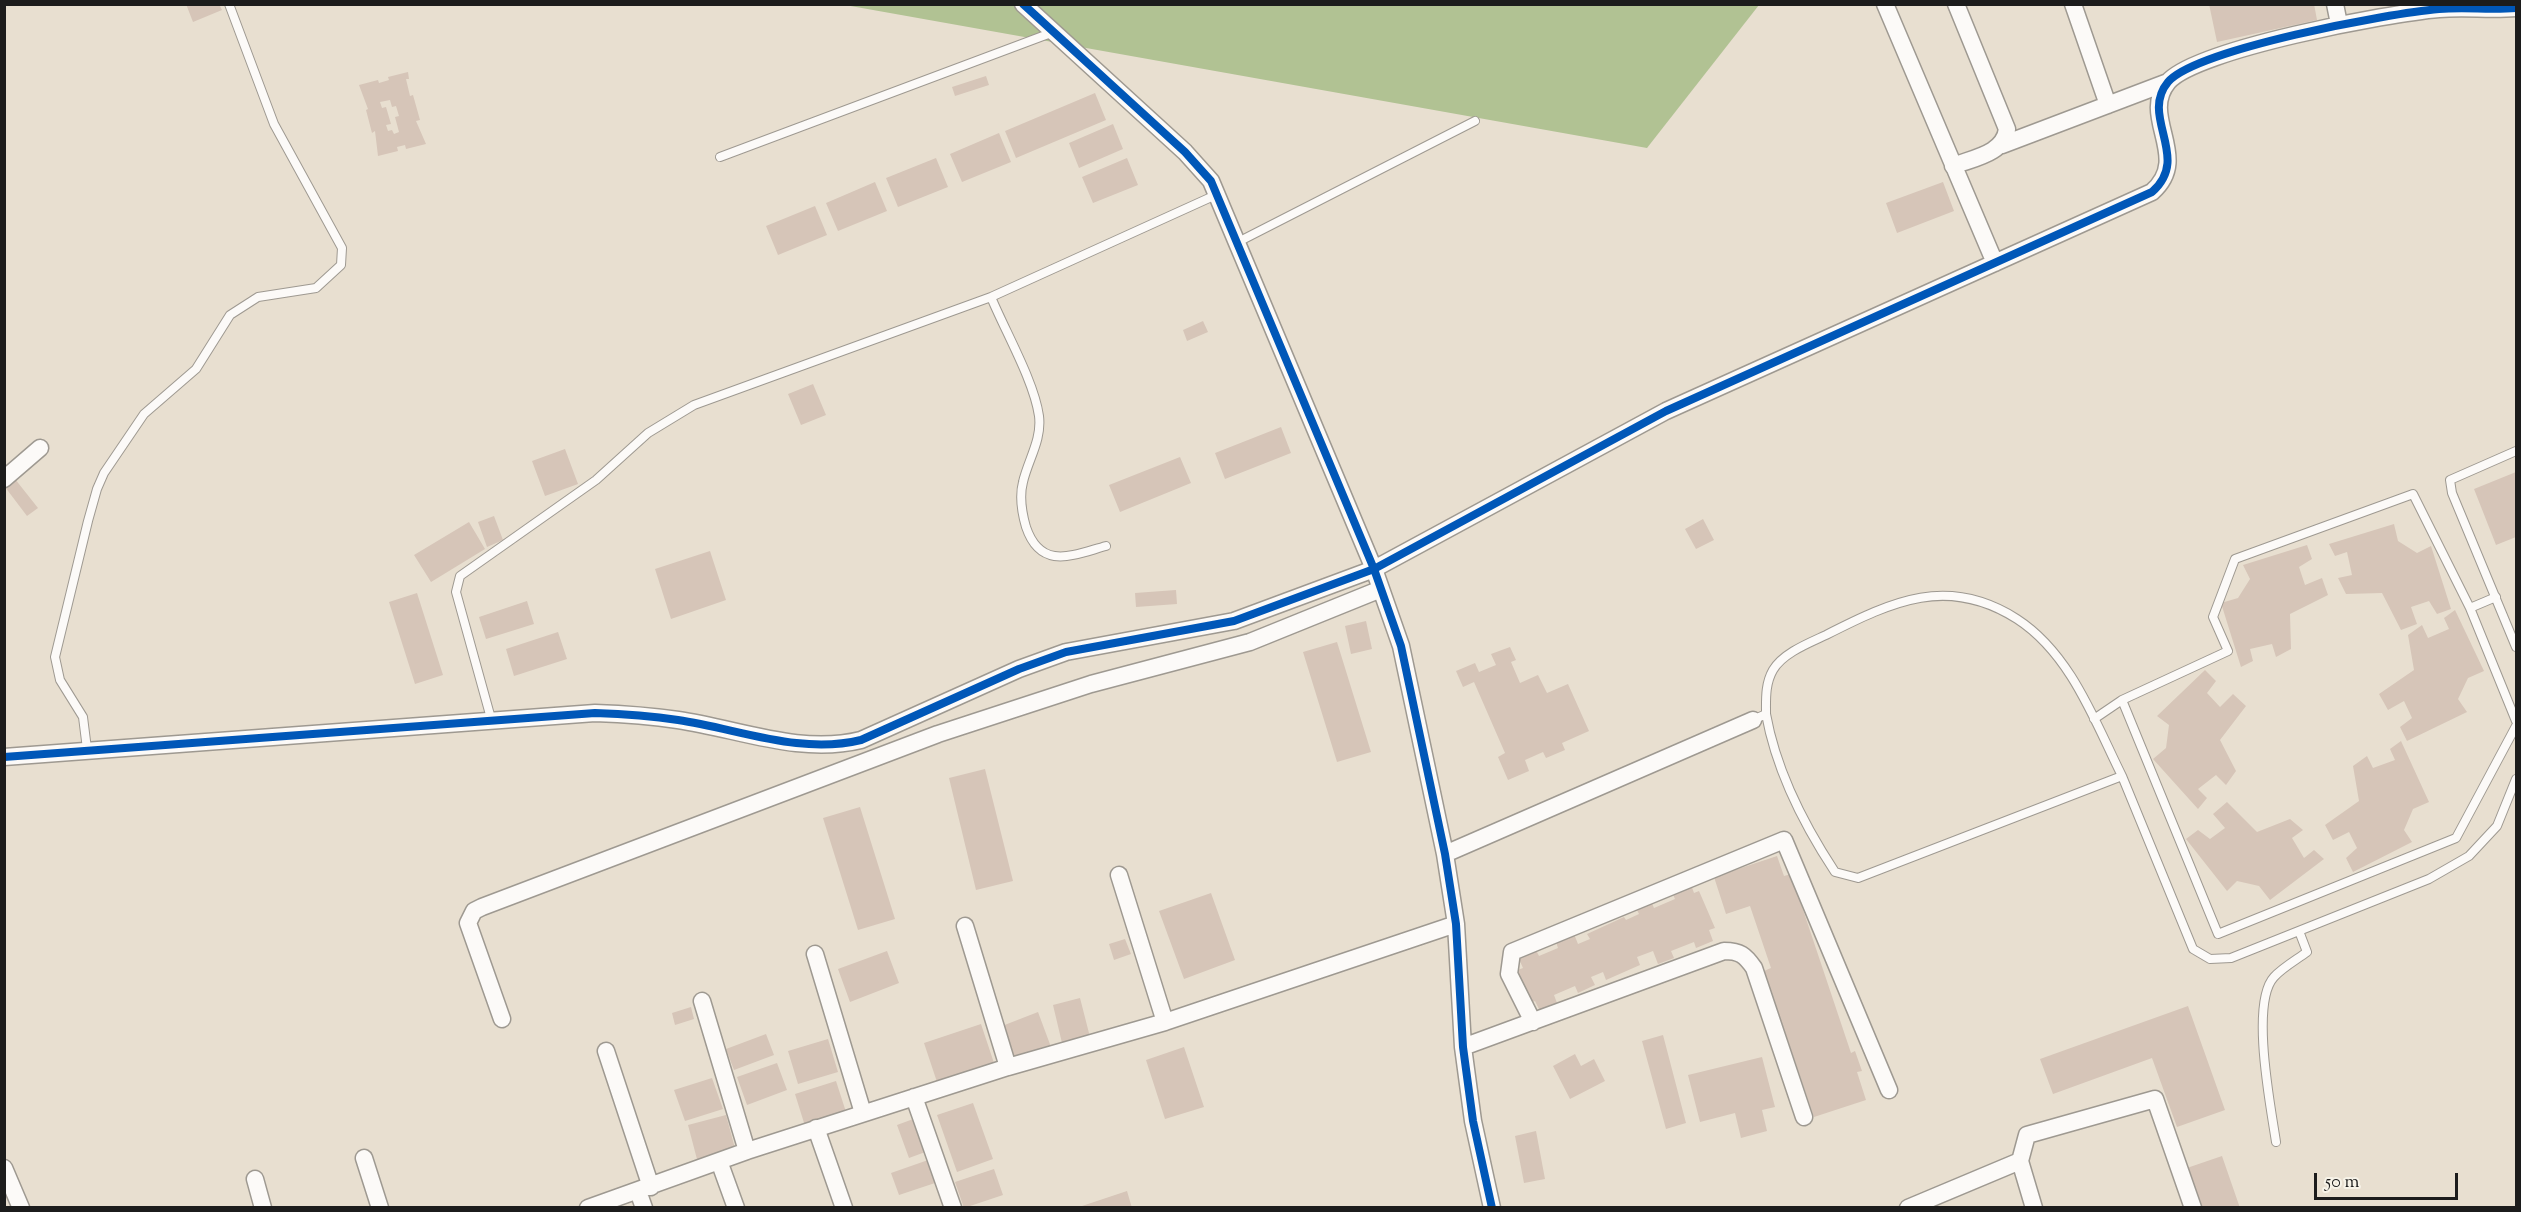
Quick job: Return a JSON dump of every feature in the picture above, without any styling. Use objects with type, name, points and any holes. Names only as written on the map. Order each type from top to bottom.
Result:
[{"type":"street","points":[[1023,4],[1051,33],[1185,152],[1211,182],[1374,569],[1401,646],[1445,854],[1455,924],[1463,1047],[1473,1121],[1492,1208]]},
{"type":"street","points":[[1885,4],[1995,263]]},
{"type":"street","points":[[1956,4],[2007,129],[2002,145]]},
{"type":"street","points":[[2073,4],[2108,105]]},
{"type":"street","points":[[2335,4],[2339,24]]},
{"type":"street","points":[[1953,166],[2168,82],[2179,72],[2202,61],[2339,24],[2440,9],[2485,11],[2517,9]]},
{"type":"street","points":[[5,756],[595,713],[679,720],[809,745],[840,745],[885,730],[1019,669],[1066,652],[1234,621],[1374,569],[1666,411],[2152,192],[2167,172],[2169,159],[2157,106],[2168,82]]},
{"type":"street","points":[[4,479],[40,448]]},
{"type":"street","points":[[502,1019],[468,923],[474,911],[482,907],[938,734],[1090,684],[1250,642],[1381,590]]},
{"type":"street","points":[[1445,854],[1759,717]]},
{"type":"street","points":[[1533,1022],[1509,974],[1512,952],[1784,840],[1889,1090]]},
{"type":"street","points":[[1119,875],[1165,1022]]},
{"type":"street","points":[[588,1208],[816,1128],[1008,1067],[1165,1022],[1455,924]]},
{"type":"street","points":[[965,926],[1008,1067]]},
{"type":"street","points":[[1463,1047],[1724,951],[1737,951],[1746,957],[1754,968],[1804,1117]]},
{"type":"street","points":[[815,954],[863,1113]]},
{"type":"street","points":[[702,1001],[747,1151]]},
{"type":"street","points":[[606,1051],[645,1189],[644,1208]]},
{"type":"street","points":[[914,1097],[953,1208]]},
{"type":"street","points":[[2034,1208],[2020,1161],[2027,1135],[2155,1100],[2193,1208]]},
{"type":"street","points":[[816,1128],[844,1208]]},
{"type":"street","points":[[364,1158],[380,1208]]},
{"type":"street","points":[[719,1161],[736,1208]]},
{"type":"street","points":[[1908,1208],[2020,1161]]},
{"type":"street","points":[[4,1168],[21,1208]]},
{"type":"street","points":[[255,1179],[263,1208]]},
{"type":"lane","points":[[87,749],[83,717],[60,680],[55,657],[88,521],[104,473],[144,414],[196,369],[230,315],[258,297],[316,288],[341,265],[343,255],[342,248],[274,124],[229,4]]},
{"type":"lane","points":[[720,157],[1051,33]]},
{"type":"lane","points":[[1238,242],[1475,121]]},
{"type":"lane","points":[[492,722],[456,592],[460,576],[596,480],[648,433],[694,405],[991,297],[1218,194]]},
{"type":"lane","points":[[991,297],[1038,414],[1037,441],[1022,483],[1021,499],[1029,536],[1043,553],[1055,557],[1070,556],[1106,546]]},
{"type":"lane","points":[[2517,451],[2450,480],[2452,493],[2517,647]]},
{"type":"lane","points":[[2094,719],[2122,700],[2228,651],[2213,617],[2235,559],[2413,494],[2470,608],[2517,724],[2456,838],[2218,934],[2122,700]]},
{"type":"lane","points":[[2122,776],[1858,878],[1835,872],[1822,853],[1780,769],[1759,717],[1774,669],[1793,652],[1877,610],[1929,595],[1952,594],[1975,598],[2018,619],[2041,639],[2075,680],[2122,776],[2193,949],[2210,959],[2231,958],[2299,931],[2429,879],[2469,856],[2497,826],[2517,779]]},
{"type":"lane","points":[[2470,608],[2496,597]]},
{"type":"lane","points":[[2276,1142],[2266,1075],[2262,1016],[2272,979],[2307,952],[2299,931]]},
{"type":"green space","points":[[845,5],[1759,5],[1647,148]]},
{"type":"building","points":[[186,4],[219,4],[222,10],[193,22]]},
{"type":"building","points":[[2209,4],[2314,4],[2317,20],[2217,42]]},
{"type":"building","points":[[408,72],[409,79],[406,79],[410,96],[413,95],[420,120],[416,121],[426,144],[406,149],[405,145],[397,147],[398,151],[378,156],[375,131],[372,133],[366,110],[368,109],[359,85],[378,80],[379,83],[389,80],[388,77]],"holes":[[[390,100],[392,107],[396,106],[399,116],[395,117],[399,132],[394,134],[392,130],[388,131],[386,125],[391,124],[386,107],[382,108],[380,102]]]},
{"type":"building","points":[[986,76],[989,85],[955,96],[952,87]]},
{"type":"building","points":[[1095,93],[1106,120],[1016,158],[1005,131]]},
{"type":"building","points":[[1113,124],[1123,149],[1079,168],[1069,143]]},
{"type":"building","points":[[999,133],[1011,162],[962,182],[950,154]]},
{"type":"building","points":[[936,158],[948,187],[898,207],[886,178]]},
{"type":"building","points":[[1127,158],[1138,185],[1093,203],[1082,177]]},
{"type":"building","points":[[875,182],[887,211],[838,231],[826,203]]},
{"type":"building","points":[[1943,182],[1954,211],[1897,233],[1886,203]]},
{"type":"building","points":[[815,206],[827,235],[778,255],[766,226]]},
{"type":"building","points":[[1203,321],[1208,332],[1187,341],[1183,330]]},
{"type":"building","points":[[813,384],[826,415],[801,425],[788,394]]},
{"type":"building","points":[[1281,427],[1291,453],[1225,479],[1215,453]]},
{"type":"building","points":[[565,449],[578,484],[545,496],[532,461]]},
{"type":"building","points":[[1180,457],[1191,483],[1120,512],[1109,485]]},
{"type":"building","points":[[2516,472],[2516,537],[2496,545],[2474,489]]},
{"type":"building","points":[[15,479],[38,508],[27,516],[5,487]]},
{"type":"building","points":[[494,516],[503,540],[487,547],[478,522]]},
{"type":"building","points":[[1703,519],[1714,540],[1696,549],[1685,529]]},
{"type":"building","points":[[469,522],[485,549],[431,582],[414,555]]},
{"type":"building","points":[[2394,524],[2398,541],[2417,553],[2431,546],[2451,609],[2437,614],[2429,601],[2411,607],[2417,624],[2401,630],[2382,593],[2346,594],[2338,578],[2352,575],[2347,552],[2335,556],[2329,544]]},
{"type":"building","points":[[2307,545],[2312,559],[2299,567],[2305,585],[2322,578],[2328,595],[2290,614],[2291,649],[2276,657],[2272,644],[2250,649],[2253,661],[2241,667],[2221,603],[2238,598],[2250,579],[2243,565]]},
{"type":"building","points":[[710,551],[726,600],[671,619],[655,569]]},
{"type":"building","points":[[1176,590],[1177,604],[1136,607],[1135,593]]},
{"type":"building","points":[[417,593],[443,675],[415,684],[389,602]]},
{"type":"building","points":[[527,601],[534,624],[486,639],[479,617]]},
{"type":"building","points":[[2455,610],[2484,671],[2468,678],[2458,699],[2467,712],[2407,741],[2400,727],[2412,718],[2404,701],[2388,710],[2379,694],[2414,670],[2408,635],[2422,625],[2428,638],[2449,629],[2444,618]]},
{"type":"building","points":[[1366,621],[1372,649],[1351,654],[1345,626]]},
{"type":"building","points":[[558,632],[567,659],[514,676],[506,649]]},
{"type":"building","points":[[1337,642],[1371,752],[1337,762],[1303,652]]},
{"type":"building","points":[[1510,647],[1516,660],[1511,662],[1520,683],[1538,675],[1547,693],[1568,684],[1589,731],[1562,743],[1565,750],[1546,758],[1543,752],[1525,760],[1529,771],[1508,780],[1498,757],[1505,753],[1474,682],[1463,687],[1456,671],[1475,663],[1479,672],[1496,665],[1491,654]]},
{"type":"building","points":[[2205,670],[2216,681],[2207,693],[2220,707],[2233,694],[2246,706],[2220,740],[2236,771],[2226,785],[2216,775],[2198,789],[2207,798],[2198,809],[2153,759],[2166,748],[2169,725],[2157,716]]},
{"type":"building","points":[[2401,741],[2429,802],[2413,809],[2404,830],[2412,842],[2353,872],[2346,858],[2357,848],[2349,832],[2333,840],[2325,825],[2359,801],[2353,766],[2367,756],[2373,768],[2395,760],[2390,749]]},
{"type":"building","points":[[985,769],[1013,881],[976,890],[949,778]]},
{"type":"building","points":[[2227,802],[2257,832],[2290,819],[2303,830],[2292,838],[2304,858],[2314,850],[2324,859],[2270,900],[2259,886],[2237,881],[2227,891],[2186,839],[2198,830],[2210,839],[2225,828],[2213,814]]},
{"type":"building","points":[[860,807],[895,919],[858,930],[823,818]]},
{"type":"building","points":[[1777,856],[1784,876],[1791,874],[1851,1053],[1855,1051],[1862,1071],[1857,1072],[1866,1100],[1814,1117],[1764,971],[1771,968],[1750,906],[1726,914],[1714,877]]},
{"type":"building","points":[[1690,882],[1694,893],[1699,891],[1715,928],[1709,930],[1713,941],[1696,948],[1694,942],[1671,951],[1674,958],[1658,964],[1653,951],[1637,957],[1640,965],[1606,980],[1603,972],[1591,977],[1595,985],[1578,993],[1575,986],[1554,995],[1557,1003],[1540,1011],[1535,1001],[1530,1003],[1515,971],[1523,968],[1518,957],[1536,950],[1539,956],[1558,948],[1556,942],[1574,934],[1578,944],[1590,939],[1587,934],[1624,917],[1626,920],[1639,914],[1635,906],[1650,899],[1654,908],[1675,899],[1671,890]]},
{"type":"building","points":[[1211,893],[1235,960],[1184,979],[1159,911]]},
{"type":"building","points":[[1125,939],[1131,954],[1114,960],[1109,944]]},
{"type":"building","points":[[887,951],[899,983],[850,1002],[838,969]]},
{"type":"building","points":[[1080,998],[1090,1037],[1062,1043],[1053,1005]]},
{"type":"building","points":[[2188,1006],[2225,1110],[2177,1127],[2152,1058],[2053,1094],[2040,1059]]},
{"type":"building","points":[[691,1007],[694,1019],[675,1025],[672,1013]]},
{"type":"building","points":[[1038,1012],[1051,1047],[1015,1061],[1002,1026]]},
{"type":"building","points":[[981,1024],[994,1063],[937,1082],[924,1043]]},
{"type":"building","points":[[766,1034],[774,1055],[734,1070],[726,1049]]},
{"type":"building","points":[[1663,1035],[1686,1123],[1666,1129],[1642,1041]]},
{"type":"building","points":[[828,1039],[838,1072],[798,1084],[788,1051]]},
{"type":"building","points":[[1184,1047],[1204,1107],[1165,1119],[1146,1060]]},
{"type":"building","points":[[1575,1054],[1581,1066],[1594,1059],[1605,1081],[1570,1099],[1553,1066]]},
{"type":"building","points":[[1762,1057],[1775,1107],[1762,1110],[1767,1131],[1741,1138],[1735,1113],[1700,1122],[1688,1075]]},
{"type":"building","points":[[777,1063],[787,1090],[747,1105],[737,1077]]},
{"type":"building","points":[[712,1078],[723,1109],[685,1121],[674,1090]]},
{"type":"building","points":[[836,1081],[846,1112],[805,1126],[795,1094]]},
{"type":"building","points":[[973,1103],[993,1159],[957,1172],[937,1115]]},
{"type":"building","points":[[726,1115],[736,1152],[698,1163],[688,1125]]},
{"type":"building","points":[[916,1118],[928,1151],[909,1158],[897,1125]]},
{"type":"building","points":[[1536,1131],[1545,1179],[1524,1183],[1515,1136]]},
{"type":"building","points":[[2222,1156],[2240,1208],[2197,1208],[2184,1169]]},
{"type":"building","points":[[931,1159],[938,1182],[899,1195],[891,1173]]},
{"type":"building","points":[[994,1169],[1003,1195],[964,1208],[955,1182]]},
{"type":"building","points":[[1127,1191],[1132,1208],[1079,1207]]},
{"type":"cycle path","points":[[1023,4],[1185,152],[1211,181],[1374,569],[1401,646],[1445,854],[1456,924],[1463,1047],[1473,1121],[1492,1208]]},
{"type":"cycle path","points":[[4,757],[595,713],[678,720],[792,743],[838,744],[861,740],[1019,669],[1066,652],[1234,621],[1374,569],[1666,411],[2152,192],[2163,179],[2167,165],[2167,151],[2159,109],[2161,95],[2168,82],[2186,70],[2215,57],[2253,45],[2380,17],[2439,9],[2516,8]]}]
